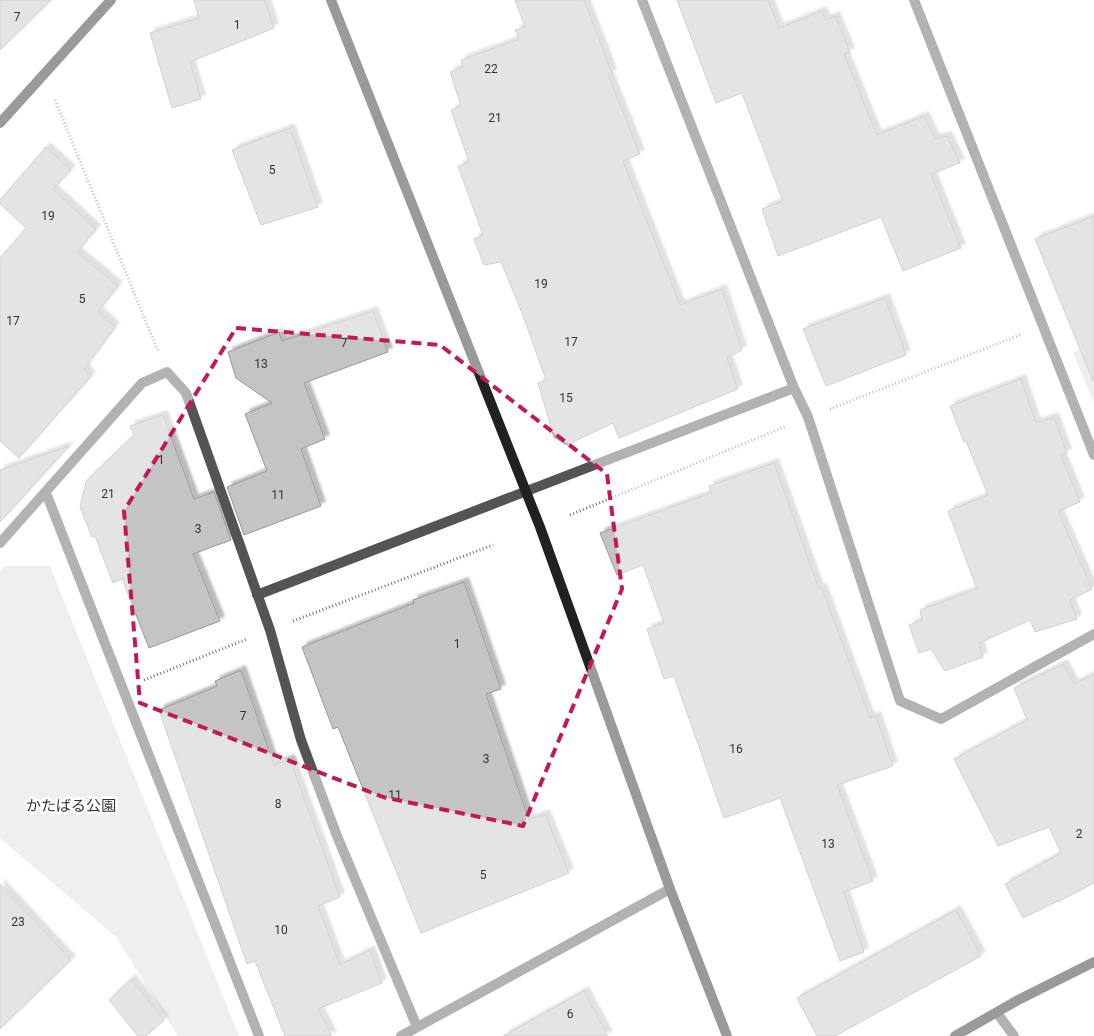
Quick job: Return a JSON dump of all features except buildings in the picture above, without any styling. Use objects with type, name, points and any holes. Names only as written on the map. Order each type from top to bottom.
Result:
[{"type":"street","points":[[0,123],[111,0]]},
{"type":"street","points":[[331,0],[526,492],[670,889],[726,1036]]},
{"type":"street","points":[[642,0],[794,388],[808,417],[900,701],[941,719],[1094,634]]},
{"type":"street","points":[[914,0],[1094,455]]},
{"type":"street","points":[[0,543],[142,383],[167,372],[186,393],[270,630],[301,740],[336,836],[417,1027]]},
{"type":"street","points":[[257,596],[794,388]]},
{"type":"street","points":[[46,492],[259,1036]]},
{"type":"street","points":[[401,1036],[670,889]]},
{"type":"street","points":[[955,1036],[1094,962]]},
{"type":"street","points":[[997,1012],[1014,1036]]},
{"type":"path","points":[[44,74],[167,372]]},
{"type":"path","points":[[123,688],[493,545]]},
{"type":"highlighted area","points":[[236,328],[440,345],[607,474],[622,589],[523,826],[383,797],[140,703],[124,511]]},
{"type":"green space","points":[[1094,343],[1094,403],[1073,353]]},
{"type":"green space","name":"かたばる公園","points":[[5,566],[50,566],[239,1036],[178,1036],[116,937],[0,838],[0,572]]}]
